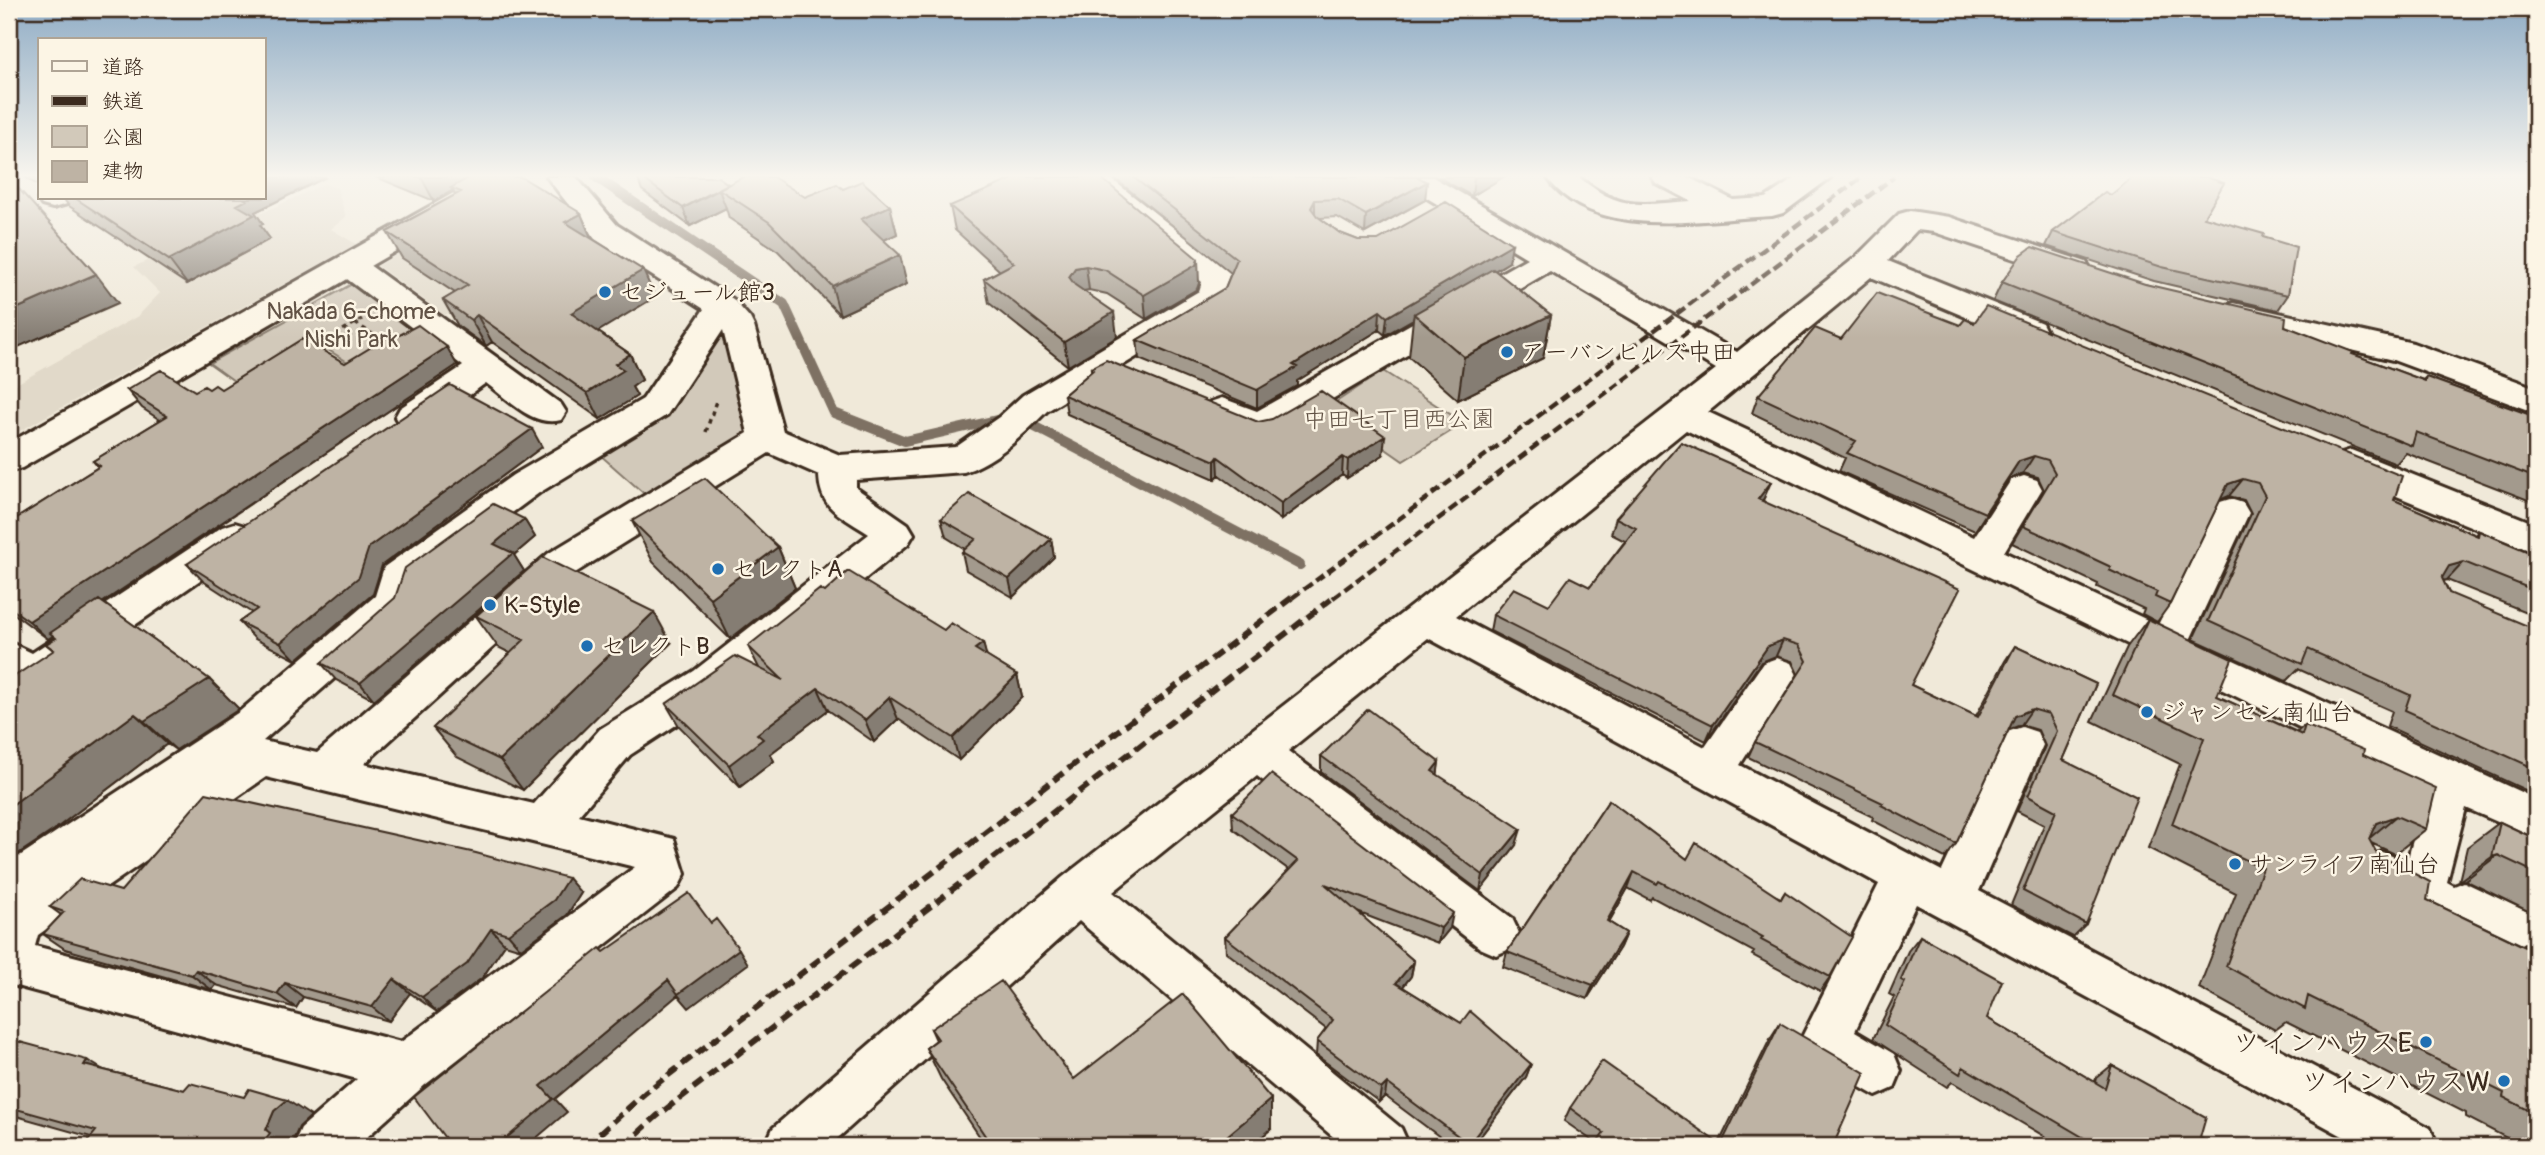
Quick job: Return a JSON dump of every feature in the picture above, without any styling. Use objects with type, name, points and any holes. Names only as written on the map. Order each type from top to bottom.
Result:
[{"type":"street","points":[[9,459],[410,231]]},
{"type":"street","points":[[605,231],[722,306],[738,326],[767,438]]},
{"type":"street","points":[[767,438],[836,468],[964,459],[1023,415],[1213,297],[1219,279],[1159,231]]},
{"type":"street","points":[[1504,231],[1739,368]]},
{"type":"street","points":[[791,1146],[1079,892],[1684,414],[1867,264],[1899,231]]},
{"type":"street","points":[[1961,231],[2107,280]]},
{"type":"street","points":[[1195,399],[1259,426],[1550,258]]},
{"type":"street","points":[[1867,264],[2060,344]]},
{"type":"street","points":[[350,266],[549,412]]},
{"type":"street","points":[[2200,305],[2401,351],[2536,401]]},
{"type":"street","points":[[9,888],[254,724],[393,603],[398,577],[526,484],[655,407],[722,306]]},
{"type":"street","points":[[1112,315],[1145,337]]},
{"type":"street","points":[[1106,361],[1144,377]]},
{"type":"street","points":[[384,435],[487,366]]},
{"type":"street","points":[[1684,414],[2167,647],[2536,820]]},
{"type":"street","points":[[324,773],[562,563],[767,438]]},
{"type":"street","points":[[2318,449],[2536,539]]},
{"type":"street","points":[[542,826],[615,742],[708,683],[895,534],[838,494],[836,468]]},
{"type":"street","points":[[1981,557],[2024,489]]},
{"type":"street","points":[[2167,647],[2230,513]]},
{"type":"street","points":[[9,658],[31,675],[259,521]]},
{"type":"street","points":[[1425,618],[2412,1146]]},
{"type":"street","points":[[1712,772],[1777,675]]},
{"type":"street","points":[[1952,900],[2022,745]]},
{"type":"street","points":[[1257,751],[1496,933]]},
{"type":"street","points":[[9,954],[19,922],[260,758],[658,853],[662,874],[407,1068],[319,1146]]},
{"type":"street","points":[[2422,892],[2451,780]]},
{"type":"street","points":[[2365,863],[2461,912],[2463,903],[2536,940]]},
{"type":"street","points":[[1876,1071],[1825,1041],[1906,876]]},
{"type":"street","points":[[1079,892],[1383,1146]]},
{"type":"street","points":[[9,962],[407,1068]]},
{"type":"path","points":[[311,349],[396,300]]},
{"type":"path","points":[[355,323],[380,339]]},
{"type":"shaded area","points":[[207,231],[334,231],[356,244],[9,437],[9,388],[138,316],[160,293],[134,267]]},
{"type":"shaded area","points":[[437,231],[468,231],[524,270],[445,315],[378,266]]},
{"type":"green space","name":"Nakada 6-chome Nishi Park","points":[[352,284],[415,329],[354,366],[325,348],[251,393],[209,363]]},
{"type":"green space","points":[[728,327],[757,430],[649,498],[599,454],[665,414]]},
{"type":"green space","name":"中田七丁目西公園","points":[[1383,371],[1464,423],[1403,461],[1327,408]]},
{"type":"building","points":[[9,231],[57,231],[96,274],[9,312]]},
{"type":"building","points":[[125,231],[224,231],[169,260]]},
{"type":"building","points":[[579,231],[643,270],[571,313],[630,354],[615,364],[624,370],[587,393],[477,315],[471,320],[443,300],[468,285],[387,232]]},
{"type":"building","points":[[778,231],[874,231],[900,255],[832,286]]},
{"type":"building","points":[[978,231],[1164,231],[1198,259],[1196,265],[1144,295],[1105,270],[1086,266],[1075,268],[1069,277],[1075,285],[1114,312],[1064,342],[984,279],[1014,263]]},
{"type":"building","points":[[1201,231],[1337,231],[1358,240],[1378,240],[1394,231],[1491,231],[1512,244],[1387,317],[1380,311],[1293,365],[1297,367],[1257,390],[1137,340],[1225,288],[1237,259]]},
{"type":"building","points":[[2253,231],[2264,234],[2263,237],[2296,247],[2288,295],[2162,267],[2053,232]]},
{"type":"building","points":[[2032,247],[2145,284],[2286,317],[2285,326],[2353,352],[2352,354],[2425,381],[2426,377],[2536,417],[2536,478],[2416,432],[2412,446],[2002,282],[2021,255]]},
{"type":"building","points":[[1493,269],[1551,315],[1464,357],[1414,314]]},
{"type":"building","points":[[1877,293],[1960,325],[1965,319],[1974,323],[1986,306],[2402,476],[2394,500],[2478,536],[2479,531],[2536,555],[2536,591],[2464,562],[2449,566],[2442,578],[2449,593],[2535,629],[2527,647],[2536,651],[2536,769],[2405,710],[2410,695],[2308,649],[2302,664],[2208,621],[2265,496],[2258,483],[2243,479],[2228,484],[2170,604],[2155,597],[2157,592],[2109,570],[2111,567],[2023,526],[2055,473],[2048,460],[2034,456],[2019,461],[1985,513],[1847,453],[1856,441],[1758,396],[1815,328],[1841,339]]},
{"type":"building","points":[[418,325],[447,347],[29,621],[9,607],[9,523],[100,466],[93,461],[167,416],[127,390],[161,370],[195,391],[204,386],[209,389],[215,385],[221,389],[302,339],[345,363],[391,335],[396,337]]},
{"type":"building","points":[[1106,360],[1258,422],[1272,419],[1321,391],[1385,436],[1348,460],[1343,457],[1281,503],[1218,457],[1215,461],[1064,395],[1093,370],[1091,368]]},
{"type":"building","points":[[450,385],[532,429],[369,547],[359,577],[280,643],[239,622],[257,609],[187,564]]},
{"type":"building","points":[[1681,442],[1771,482],[1758,499],[1960,589],[1911,685],[1978,717],[2015,646],[2096,684],[2063,760],[2137,797],[2086,924],[2023,891],[2056,811],[2028,796],[2057,731],[2049,714],[2032,709],[2015,716],[1956,844],[1881,805],[1883,803],[1755,742],[1807,661],[1799,645],[1783,640],[1768,646],[1713,725],[1493,615],[1514,588],[1549,605],[1570,577],[1590,587],[1636,528],[1616,518]]},
{"type":"building","points":[[705,478],[778,547],[710,598],[632,521]]},
{"type":"building","points":[[969,494],[1051,539],[1009,579],[962,552],[976,539],[941,519]]},
{"type":"building","points":[[493,504],[524,519],[494,544],[513,553],[360,683],[321,663],[395,598],[405,568]]},
{"type":"building","points":[[542,557],[654,612],[500,760],[433,728],[524,640],[476,616]]},
{"type":"building","points":[[848,571],[944,630],[951,623],[983,643],[975,649],[1017,675],[953,738],[889,697],[865,720],[818,688],[757,734],[763,739],[729,765],[666,704],[735,656],[783,680],[748,646],[820,589],[825,592]]},
{"type":"building","points":[[99,600],[209,679],[144,721],[135,714],[9,807],[9,680],[54,650],[46,644],[56,638],[50,633]]},
{"type":"building","points":[[2148,619],[2232,659],[2217,696],[2302,735],[2305,725],[2364,750],[2363,755],[2436,788],[2426,829],[2396,816],[2376,823],[2369,839],[2377,854],[2430,882],[2427,900],[2536,952],[2536,1114],[2503,1097],[2504,1093],[2308,996],[2305,1009],[2226,966],[2263,868],[2172,824],[2204,738],[2113,695]]},
{"type":"building","points":[[1368,709],[1439,762],[1432,771],[1521,829],[1483,875],[1321,756]]},
{"type":"building","points":[[1271,774],[1453,913],[1441,928],[1325,884],[1414,961],[1396,983],[1461,1023],[1470,1011],[1531,1064],[1469,1144],[1387,1083],[1381,1089],[1317,1041],[1333,1020],[1225,937],[1298,861],[1232,813]]},
{"type":"building","points":[[206,793],[476,853],[568,878],[554,900],[508,934],[491,929],[467,964],[422,997],[394,979],[372,1007],[285,983],[277,994],[196,970],[192,975],[43,934],[64,912],[50,907],[80,879],[121,891]]},
{"type":"building","points":[[1609,800],[1687,859],[1696,843],[1781,899],[1785,892],[1852,937],[1830,977],[1659,881],[1657,884],[1634,872],[1607,921],[1626,933],[1593,985],[1507,952]]},
{"type":"building","points":[[2500,822],[2536,839],[2536,873],[2498,855],[2492,857]]},
{"type":"building","points":[[689,893],[711,923],[716,919],[739,949],[678,994],[668,980],[541,1086],[553,1099],[497,1146],[451,1146],[414,1097],[600,948],[604,952]]},
{"type":"building","points":[[1920,936],[2002,981],[1987,1018],[2105,1088],[2112,1065],[2206,1117],[2200,1138],[2215,1146],[2098,1146],[1963,1067],[1960,1074],[1885,1025],[1905,982],[1901,980]]},
{"type":"building","points":[[1001,981],[1074,1079],[1183,994],[1271,1099],[1215,1146],[992,1146],[926,1048],[938,1039],[931,1029]]},
{"type":"building","points":[[1780,1023],[1865,1073],[1833,1146],[1595,1146],[1604,1133],[1570,1108],[1602,1061],[1721,1145]]},
{"type":"building","points":[[9,1039],[87,1060],[84,1065],[184,1090],[190,1083],[244,1097],[249,1089],[287,1100],[274,1111],[266,1130],[270,1133],[260,1146],[84,1146],[96,1131],[9,1107]]},
{"type":"building","points":[[831,1140],[835,1146],[822,1146]]},
{"type":"building","points":[[359,1141],[382,1146],[352,1146]]},
{"type":"waterway","points":[[676,231],[784,304],[834,413],[905,441],[1014,416],[1300,565]]},
{"type":"railway","points":[[1292,598],[1789,231]]},
{"type":"railway","points":[[1333,598],[1822,231]]},
{"type":"railway","points":[[586,1146],[645,1093],[1294,596]]},
{"type":"railway","points":[[624,1146],[657,1116],[1335,596]]},
{"type":"place","name":"セジュール館3","points":[[605,292]]},
{"type":"place","name":"アーバンヒルズ中田","points":[[1507,352]]},
{"type":"place","name":"セレクトA","points":[[718,569]]},
{"type":"place","name":"K-Style","points":[[490,605]]},
{"type":"place","name":"セレクトB","points":[[587,646]]},
{"type":"place","name":"ジャンセン南仙台","points":[[2147,712]]},
{"type":"place","name":"サンライフ南仙台","points":[[2235,864]]},
{"type":"place","name":"ツインハウスE","points":[[2426,1042]]},
{"type":"place","name":"ツインハウスW","points":[[2504,1081]]}]
